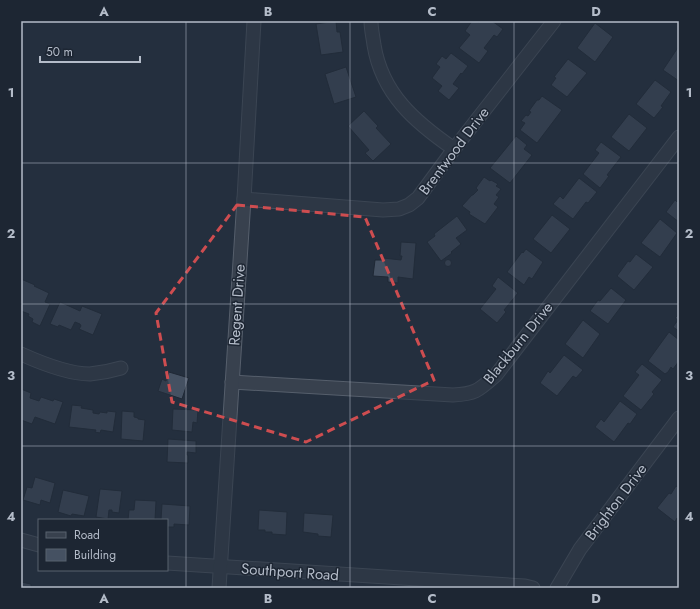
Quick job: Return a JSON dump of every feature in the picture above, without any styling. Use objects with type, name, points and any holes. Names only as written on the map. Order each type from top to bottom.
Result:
[{"type":"street","name":"Regent Drive","points":[[219,588],[254,21]]},
{"type":"street","points":[[371,21],[377,62],[399,103],[416,120],[454,149]]},
{"type":"street","name":"Brentwood Drive","points":[[244,199],[384,210],[399,209],[409,206],[418,198],[454,149],[554,21]]},
{"type":"street","name":"Blackburn Drive","points":[[232,382],[453,395],[468,394],[478,390],[496,375],[679,137]]},
{"type":"street","points":[[21,354],[34,360],[74,373],[90,374],[121,368]]},
{"type":"street","name":"Brighton Drive","points":[[557,588],[580,549],[679,418]]},
{"type":"street","points":[[21,540],[38,545]]},
{"type":"street","name":"Southport Road","points":[[168,563],[525,586],[533,588]]},
{"type":"highlighted area","points":[[237,205],[365,217],[434,380],[306,442],[172,402],[156,313]]},
{"type":"building","points":[[336,21],[337,32],[340,32],[343,52],[321,55],[316,24]]},
{"type":"building","points":[[472,21],[492,21],[503,29],[497,37],[494,35],[484,48],[488,51],[479,63],[459,48],[470,35],[465,31]]},
{"type":"building","points":[[595,23],[613,37],[595,62],[577,48]]},
{"type":"building","points":[[679,46],[679,81],[663,70]]},
{"type":"building","points":[[451,53],[468,66],[453,84],[459,88],[449,100],[438,91],[442,86],[432,78],[440,67],[436,64],[442,56],[446,59]]},
{"type":"building","points":[[568,59],[587,73],[567,97],[551,85],[556,78],[554,77]]},
{"type":"building","points":[[346,67],[356,97],[334,104],[325,74]]},
{"type":"building","points":[[655,80],[671,92],[661,106],[663,107],[654,118],[636,104]]},
{"type":"building","points":[[542,96],[562,110],[537,143],[520,130],[525,123],[521,121],[526,115],[528,116],[531,112],[529,111]]},
{"type":"building","points":[[364,111],[378,126],[376,128],[391,144],[373,161],[365,153],[369,150],[348,126]]},
{"type":"building","points":[[629,114],[647,128],[629,151],[611,137]]},
{"type":"building","points":[[516,136],[527,145],[524,149],[532,155],[510,183],[490,168]]},
{"type":"building","points":[[601,142],[621,157],[607,175],[609,176],[600,188],[583,174],[599,153],[595,150]]},
{"type":"building","points":[[484,177],[498,184],[496,186],[501,189],[496,195],[499,197],[494,204],[498,207],[485,224],[469,214],[470,212],[462,206],[478,190],[476,188]]},
{"type":"building","points":[[579,178],[597,192],[588,203],[586,202],[573,219],[553,204],[560,196],[563,199]]},
{"type":"building","points":[[679,199],[679,222],[666,212],[675,200],[677,202]]},
{"type":"building","points":[[552,215],[570,229],[551,253],[533,239]]},
{"type":"building","points":[[457,216],[467,230],[456,238],[461,244],[441,261],[427,242],[435,236],[434,234]]},
{"type":"building","points":[[660,219],[677,233],[660,257],[641,243]]},
{"type":"building","points":[[401,242],[416,243],[413,279],[398,277],[398,283],[388,282],[388,277],[373,276],[375,260],[383,260],[383,258],[401,260]]},
{"type":"building","points":[[526,249],[543,262],[532,279],[529,277],[524,285],[507,272]]},
{"type":"building","points":[[636,254],[653,267],[634,290],[617,276],[628,261],[630,262]]},
{"type":"building","points":[[448,259],[451,260],[451,266],[448,267],[445,266],[444,263],[445,260]]},
{"type":"building","points":[[498,277],[518,293],[504,310],[506,312],[497,323],[480,309],[496,289],[492,286]]},
{"type":"building","points":[[21,279],[49,293],[45,302],[50,304],[40,326],[32,322],[33,319],[28,316],[29,314],[21,311]]},
{"type":"building","points":[[611,288],[626,300],[608,324],[590,311],[598,300],[600,301]]},
{"type":"building","points":[[60,302],[80,311],[82,306],[102,314],[93,335],[79,329],[81,326],[80,324],[75,322],[71,330],[59,325],[58,327],[50,324]]},
{"type":"building","points":[[679,314],[679,331],[673,327],[678,320],[675,318]]},
{"type":"building","points":[[583,320],[600,334],[583,358],[565,344]]},
{"type":"building","points":[[669,332],[679,340],[679,361],[673,369],[671,367],[665,374],[648,361]]},
{"type":"building","points":[[564,355],[583,370],[576,378],[573,376],[557,396],[540,383],[548,371],[550,373]]},
{"type":"building","points":[[642,364],[662,380],[652,392],[654,394],[641,410],[623,396],[639,375],[635,372]]},
{"type":"building","points":[[169,372],[189,378],[182,399],[158,391],[162,379],[166,381]]},
{"type":"building","points":[[21,389],[31,393],[30,398],[39,401],[41,397],[53,401],[54,399],[63,402],[55,424],[35,417],[32,424],[21,420]]},
{"type":"building","points":[[620,401],[637,414],[630,424],[628,423],[614,442],[595,427],[601,419],[604,422]]},
{"type":"building","points":[[72,405],[82,406],[81,408],[93,410],[93,413],[99,414],[100,412],[107,413],[107,411],[116,412],[113,432],[101,430],[100,433],[95,432],[96,430],[69,427]]},
{"type":"building","points":[[173,409],[198,410],[197,423],[193,422],[192,432],[172,430]]},
{"type":"building","points":[[122,411],[134,412],[134,417],[145,420],[143,441],[121,439]]},
{"type":"building","points":[[168,439],[196,441],[196,453],[187,452],[188,463],[167,462]]},
{"type":"building","points":[[35,477],[55,483],[50,503],[41,500],[40,505],[23,500],[27,487],[32,488]]},
{"type":"building","points":[[676,486],[679,488],[679,519],[677,518],[675,522],[657,508],[669,493],[671,494]]},
{"type":"building","points":[[100,489],[122,491],[119,513],[109,510],[108,519],[96,517]]},
{"type":"building","points":[[63,490],[89,496],[84,516],[72,514],[71,516],[58,512]]},
{"type":"building","points":[[135,500],[156,501],[155,519],[128,519],[129,510],[134,510]]},
{"type":"building","points":[[162,504],[190,506],[189,525],[174,524],[174,527],[168,527],[168,519],[161,519]]},
{"type":"building","points":[[259,510],[287,512],[286,535],[272,534],[272,532],[265,532],[265,530],[258,530]]},
{"type":"building","points":[[304,513],[333,515],[331,537],[318,536],[318,534],[303,532]]},
{"type":"building","points":[[21,582],[31,584],[31,588],[21,588]]}]
